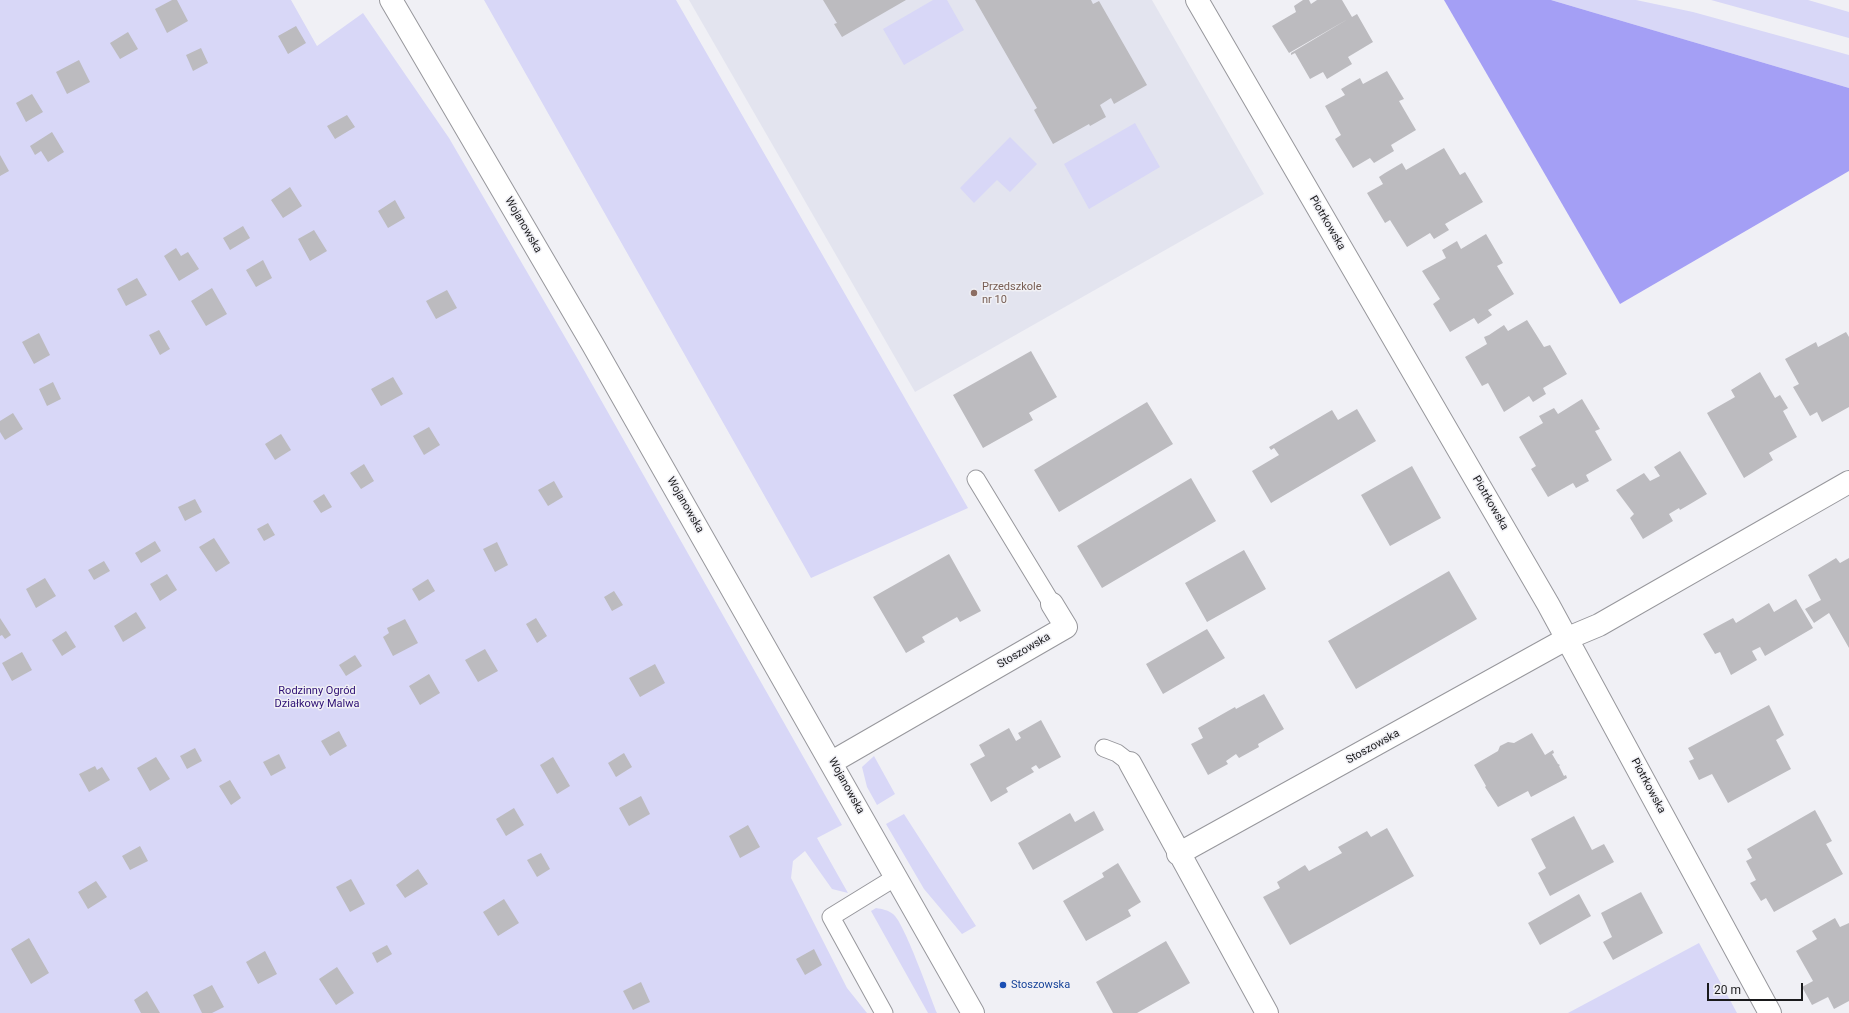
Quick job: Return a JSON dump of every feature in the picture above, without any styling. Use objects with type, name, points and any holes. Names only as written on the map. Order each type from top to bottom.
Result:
[{"type":"street","name":"Wojanowska","points":[[391,0],[593,345],[832,762],[973,1013]]},
{"type":"street","name":"Piotrkowska","points":[[1197,0],[1568,638],[1770,1013]]},
{"type":"street","name":"Stoszowska","points":[[1178,854],[1568,638],[1599,625],[1849,482]]},
{"type":"street","name":"Stoszowska","points":[[832,762],[1066,627],[1052,604]]},
{"type":"street","points":[[1130,763],[1178,854],[1267,1013]]},
{"type":"lane","name":"Stoszowska","points":[[976,479],[1052,604]]},
{"type":"lane","points":[[1104,748],[1117,753],[1130,763]]},
{"type":"lane","points":[[884,1013],[831,917],[896,876]]},
{"type":"shaded area","name":"Przedszkole nr 10","points":[[689,0],[1152,0],[1264,194],[915,392]]},
{"type":"shaded area","points":[[1444,0],[1551,0],[1849,88],[1849,171],[1620,304]]},
{"type":"green space","name":"Rodzinny Ogród Działkowy Malwa","points":[[0,0],[291,0],[317,46],[363,13],[449,138],[576,356],[842,825],[817,838],[848,893],[832,889],[805,851],[793,861],[791,878],[847,988],[867,1013],[0,1013]]},
{"type":"green space","points":[[484,0],[676,0],[968,508],[811,578]]},
{"type":"green space","points":[[933,0],[947,0],[964,30],[904,65],[883,29]]},
{"type":"green space","points":[[1551,0],[1636,0],[1693,12],[1849,55],[1849,88]]},
{"type":"green space","points":[[1711,0],[1808,0],[1849,12],[1849,38]]},
{"type":"green space","points":[[1135,123],[1160,167],[1089,209],[1064,164]]},
{"type":"green space","points":[[1010,137],[1037,164],[1010,192],[997,180],[974,203],[960,188]]},
{"type":"green space","points":[[874,756],[895,794],[877,805],[867,787],[862,767]]},
{"type":"green space","points":[[904,814],[976,926],[962,934],[924,889],[886,824]]},
{"type":"green space","points":[[876,908],[883,909],[893,914],[904,930],[937,1013],[928,1013],[871,911]]},
{"type":"green space","points":[[1699,943],[1737,1013],[1568,1013]]},
{"type":"building","points":[[172,0],[177,0],[188,21],[167,33],[155,9]]},
{"type":"building","points":[[823,0],[906,0],[842,37],[834,24],[837,23]]},
{"type":"building","points":[[975,0],[1091,0],[1093,4],[1099,1],[1147,85],[1114,104],[1111,98],[1100,105],[1106,117],[1090,126],[1089,124],[1053,144],[1034,110],[1037,108]]},
{"type":"building","points":[[1303,0],[1309,0],[1311,4],[1317,0],[1342,0],[1352,17],[1357,14],[1373,42],[1348,57],[1352,64],[1327,79],[1323,72],[1310,79],[1295,53],[1291,55],[1291,53],[1348,19],[1289,53],[1272,26],[1296,12],[1294,6]]},
{"type":"building","points":[[296,26],[306,43],[288,54],[278,36]]},
{"type":"building","points":[[128,32],[138,49],[120,59],[110,43]]},
{"type":"building","points":[[201,48],[208,63],[193,71],[186,55]]},
{"type":"building","points":[[79,60],[90,82],[67,94],[56,72]]},
{"type":"building","points":[[1387,71],[1404,99],[1399,101],[1416,130],[1391,145],[1394,151],[1374,163],[1370,158],[1353,168],[1335,139],[1341,135],[1325,106],[1345,95],[1341,89],[1360,78],[1363,84]]},
{"type":"building","points":[[32,94],[43,112],[26,122],[16,103]]},
{"type":"building","points":[[347,115],[355,127],[335,139],[327,126]]},
{"type":"building","points":[[52,132],[64,152],[48,162],[41,151],[35,155],[30,146]]},
{"type":"building","points":[[1444,148],[1460,175],[1465,172],[1483,202],[1445,224],[1449,230],[1434,239],[1430,233],[1407,247],[1390,220],[1385,223],[1367,193],[1383,184],[1379,177],[1402,163],[1406,170]]},
{"type":"building","points":[[0,155],[9,171],[0,176]]},
{"type":"building","points":[[290,187],[302,206],[283,218],[271,200]]},
{"type":"building","points":[[395,200],[405,218],[388,228],[378,211]]},
{"type":"building","points":[[243,226],[250,238],[230,250],[223,238]]},
{"type":"building","points":[[314,230],[327,251],[310,261],[298,239]]},
{"type":"building","points":[[1486,234],[1503,263],[1497,266],[1514,294],[1488,310],[1492,315],[1478,324],[1474,318],[1450,332],[1433,304],[1440,299],[1422,271],[1446,258],[1442,250],[1457,241],[1461,249]]},
{"type":"building","points":[[176,248],[181,256],[188,252],[199,269],[179,281],[164,256]]},
{"type":"building","points":[[263,260],[272,278],[256,287],[246,270]]},
{"type":"building","points":[[137,278],[147,295],[126,306],[117,289]]},
{"type":"building","points":[[212,288],[227,314],[206,326],[191,301]]},
{"type":"building","points":[[447,290],[457,308],[436,319],[426,301]]},
{"type":"building","points":[[1527,320],[1544,347],[1550,345],[1567,374],[1543,388],[1546,394],[1533,402],[1529,396],[1504,412],[1488,383],[1482,386],[1465,357],[1487,344],[1484,337],[1504,325],[1508,331]]},
{"type":"building","points":[[159,330],[170,349],[160,355],[149,335]]},
{"type":"building","points":[[1846,332],[1849,337],[1849,407],[1822,422],[1817,412],[1810,416],[1793,387],[1799,384],[1785,359],[1816,342],[1818,347]]},
{"type":"building","points":[[39,333],[50,355],[34,364],[22,342]]},
{"type":"building","points":[[1031,351],[1057,397],[1029,413],[1033,420],[983,448],[953,395]]},
{"type":"building","points":[[1760,372],[1775,398],[1780,395],[1788,408],[1783,411],[1797,437],[1769,453],[1773,460],[1744,478],[1707,413],[1735,397],[1731,390]]},
{"type":"building","points":[[393,377],[403,394],[381,406],[371,389]]},
{"type":"building","points":[[53,382],[61,399],[47,406],[39,389]]},
{"type":"building","points":[[1582,399],[1600,429],[1595,431],[1612,460],[1586,475],[1589,481],[1576,488],[1573,483],[1548,497],[1531,469],[1536,466],[1519,437],[1543,423],[1539,416],[1554,408],[1558,414]]},
{"type":"building","points":[[1147,402],[1173,444],[1059,512],[1034,470]]},
{"type":"building","points":[[1357,409],[1376,441],[1271,503],[1252,471],[1279,455],[1274,448],[1271,450],[1269,447],[1332,410],[1338,420]]},
{"type":"building","points":[[13,413],[23,429],[5,440],[0,432],[0,421]]},
{"type":"building","points":[[429,427],[440,445],[424,455],[413,436]]},
{"type":"building","points":[[281,434],[291,450],[275,460],[265,444]]},
{"type":"building","points":[[1680,451],[1707,494],[1680,510],[1679,508],[1669,514],[1673,521],[1643,539],[1630,518],[1634,514],[1616,490],[1644,473],[1650,481],[1660,476],[1654,467]]},
{"type":"building","points":[[364,464],[374,481],[361,489],[350,473]]},
{"type":"building","points":[[1412,466],[1441,518],[1390,546],[1361,495]]},
{"type":"building","points":[[1191,478],[1216,521],[1102,588],[1077,546]]},
{"type":"building","points":[[554,481],[563,497],[548,506],[538,490]]},
{"type":"building","points":[[324,494],[332,507],[321,513],[313,501]]},
{"type":"building","points":[[195,499],[202,512],[185,521],[178,507]]},
{"type":"building","points":[[268,523],[275,535],[264,541],[257,529]]},
{"type":"building","points":[[214,538],[230,563],[216,572],[199,547]]},
{"type":"building","points":[[155,541],[161,551],[141,563],[135,553]]},
{"type":"building","points":[[497,542],[508,565],[495,572],[483,549]]},
{"type":"building","points":[[1244,550],[1266,589],[1207,622],[1185,583]]},
{"type":"building","points":[[949,554],[981,611],[960,622],[957,617],[922,637],[925,642],[906,653],[873,597]]},
{"type":"building","points":[[1836,558],[1840,563],[1849,558],[1849,648],[1829,613],[1814,623],[1805,609],[1821,600],[1808,575]]},
{"type":"building","points":[[104,561],[110,571],[94,580],[88,570]]},
{"type":"building","points":[[1449,571],[1477,619],[1356,689],[1328,641]]},
{"type":"building","points":[[167,574],[177,590],[160,601],[150,584]]},
{"type":"building","points":[[45,578],[56,596],[36,608],[26,589]]},
{"type":"building","points":[[428,579],[435,591],[419,601],[412,589]]},
{"type":"building","points":[[614,591],[623,605],[612,611],[604,597]]},
{"type":"building","points":[[1796,599],[1813,628],[1765,656],[1760,647],[1752,651],[1757,660],[1731,675],[1720,652],[1715,654],[1703,634],[1733,618],[1736,623],[1769,603],[1774,612]]},
{"type":"building","points":[[136,612],[146,628],[123,642],[114,626]]},
{"type":"building","points":[[0,618],[11,635],[5,639],[2,635],[0,636]]},
{"type":"building","points":[[536,618],[547,636],[537,643],[526,624]]},
{"type":"building","points":[[405,619],[418,643],[393,656],[383,637],[389,633],[387,628]]},
{"type":"building","points":[[1207,629],[1225,658],[1163,694],[1146,664]]},
{"type":"building","points":[[66,631],[76,647],[62,656],[52,640]]},
{"type":"building","points":[[485,649],[498,671],[478,682],[465,660]]},
{"type":"building","points":[[22,652],[32,670],[12,681],[2,663]]},
{"type":"building","points":[[355,655],[362,666],[346,676],[339,665]]},
{"type":"building","points":[[655,664],[665,683],[640,697],[629,678]]},
{"type":"building","points":[[429,674],[440,693],[420,705],[409,686]]},
{"type":"building","points":[[1264,694],[1284,729],[1258,744],[1259,747],[1239,758],[1236,754],[1226,761],[1228,764],[1208,775],[1191,744],[1203,738],[1198,728],[1235,707],[1236,709]]},
{"type":"building","points":[[1769,705],[1784,735],[1776,740],[1791,769],[1728,803],[1712,774],[1699,780],[1689,761],[1694,759],[1688,748]]},
{"type":"building","points":[[1041,720],[1061,757],[1039,769],[1036,765],[1031,768],[1034,772],[1006,788],[1008,792],[991,802],[970,764],[985,756],[979,745],[1009,728],[1016,741],[1021,738],[1018,733]]},
{"type":"building","points":[[339,731],[347,746],[330,756],[321,741]]},
{"type":"building","points":[[1532,733],[1545,755],[1553,750],[1554,753],[1552,754],[1560,765],[1559,766],[1564,776],[1566,775],[1567,778],[1531,797],[1528,791],[1498,807],[1485,787],[1486,786],[1474,765],[1498,751],[1500,746],[1508,742],[1514,743]]},
{"type":"building","points":[[195,748],[202,761],[187,769],[180,756]]},
{"type":"building","points":[[624,753],[632,767],[616,777],[608,763]]},
{"type":"building","points":[[279,754],[286,768],[271,776],[263,762]]},
{"type":"building","points":[[156,757],[170,779],[150,791],[137,768]]},
{"type":"building","points":[[553,757],[570,786],[557,794],[540,765]]},
{"type":"building","points":[[95,766],[97,770],[102,767],[110,780],[89,792],[79,774]]},
{"type":"building","points":[[230,780],[241,798],[231,805],[219,786]]},
{"type":"building","points":[[641,796],[650,814],[629,826],[619,808]]},
{"type":"building","points":[[514,808],[524,825],[506,836],[496,819]]},
{"type":"building","points":[[1815,810],[1832,841],[1826,844],[1843,874],[1774,912],[1766,898],[1761,901],[1750,883],[1756,880],[1746,861],[1752,858],[1747,849]]},
{"type":"building","points":[[1094,811],[1104,830],[1033,870],[1018,843],[1070,813],[1075,822]]},
{"type":"building","points":[[1574,816],[1592,850],[1604,844],[1614,862],[1550,896],[1538,873],[1546,868],[1531,839]]},
{"type":"building","points":[[748,825],[760,847],[740,858],[729,836]]},
{"type":"building","points":[[1387,828],[1414,876],[1290,945],[1263,897],[1280,888],[1277,882],[1305,865],[1309,871],[1342,853],[1338,847],[1367,831],[1371,837]]},
{"type":"building","points":[[140,846],[148,861],[130,870],[122,856]]},
{"type":"building","points":[[541,853],[550,869],[537,877],[527,860]]},
{"type":"building","points":[[1118,863],[1141,902],[1128,910],[1131,916],[1086,941],[1063,901],[1104,877],[1102,873]]},
{"type":"building","points":[[418,869],[428,884],[405,898],[396,885]]},
{"type":"building","points":[[351,879],[365,904],[350,912],[336,887]]},
{"type":"building","points":[[96,881],[107,897],[88,909],[78,892]]},
{"type":"building","points":[[1641,892],[1663,933],[1613,960],[1603,942],[1612,937],[1601,913]]},
{"type":"building","points":[[1579,894],[1591,916],[1540,945],[1528,923]]},
{"type":"building","points":[[504,899],[519,923],[498,936],[483,912]]},
{"type":"building","points":[[1835,918],[1840,927],[1849,923],[1849,1001],[1834,1009],[1828,997],[1812,1005],[1802,987],[1813,981],[1796,951],[1817,939],[1812,931]]},
{"type":"building","points":[[29,938],[49,973],[31,984],[11,949]]},
{"type":"building","points":[[1166,941],[1190,983],[1137,1013],[1113,1013],[1096,982]]},
{"type":"building","points":[[387,945],[392,954],[377,963],[372,953]]},
{"type":"building","points":[[814,949],[822,965],[805,975],[796,959]]},
{"type":"building","points":[[265,951],[277,974],[258,984],[246,962]]},
{"type":"building","points":[[337,967],[354,993],[336,1005],[319,979]]},
{"type":"building","points":[[641,982],[650,1002],[633,1010],[623,991]]},
{"type":"building","points":[[212,985],[224,1007],[212,1013],[202,1013],[193,995]]},
{"type":"building","points":[[147,991],[160,1013],[141,1013],[134,1000]]},
{"type":"place","name":"Przedszkole nr 10","points":[[974,293]]},
{"type":"place","name":"Stoszowska","points":[[1003,985]]}]
